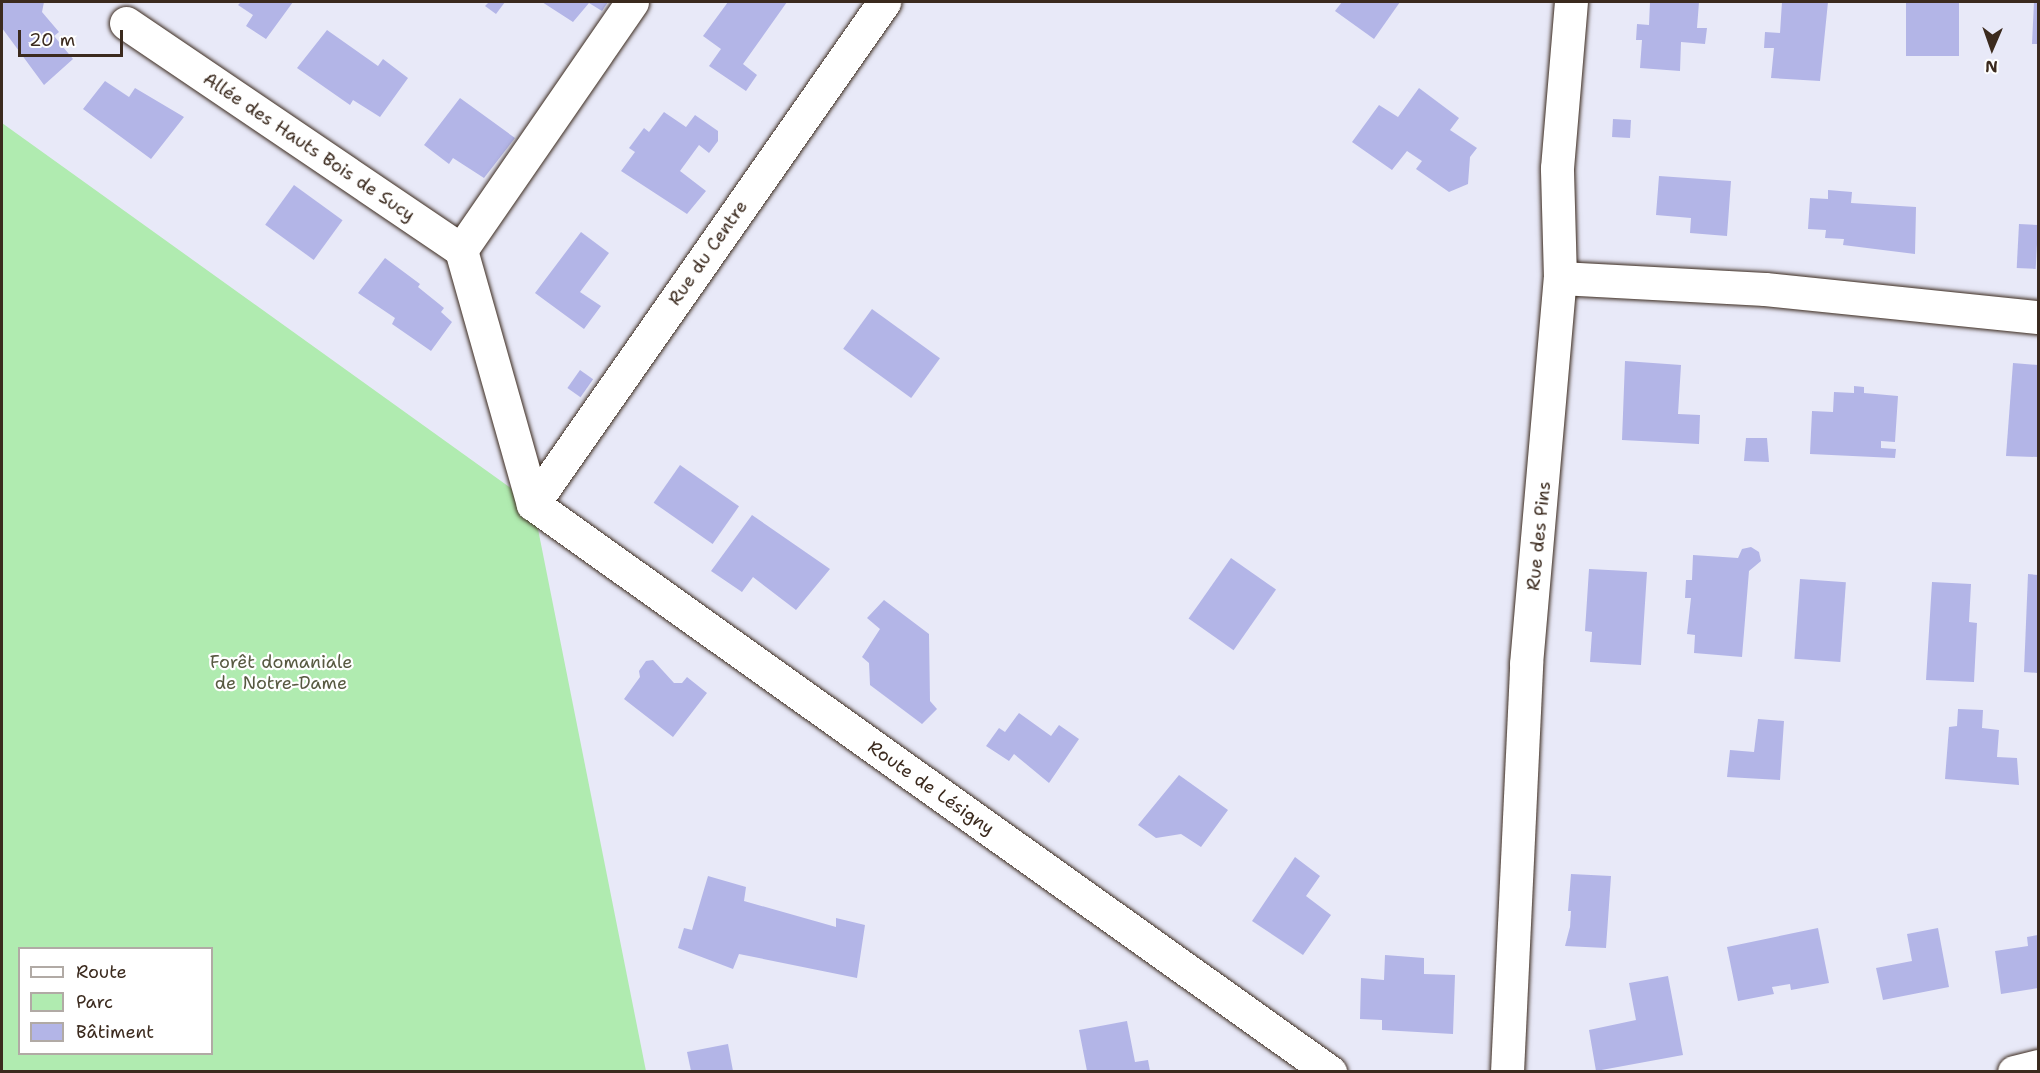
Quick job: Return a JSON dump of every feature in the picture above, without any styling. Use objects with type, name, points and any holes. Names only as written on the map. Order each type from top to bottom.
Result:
[{"type":"street","points":[[533,504],[461,250],[632,2]]},
{"type":"street","name":"Rue du Centre","points":[[533,504],[884,2]]},
{"type":"street","name":"Rue des Pins","points":[[1507,1071],[1526,664],[1560,278],[1557,168],[1571,2]]},
{"type":"street","name":"Allée des Hauts Bois de Sucy","points":[[126,23],[461,250]]},
{"type":"street","points":[[1560,278],[1765,289],[2038,317]]},
{"type":"street","name":"Route de Lésigny","points":[[533,504],[1330,1071]]},
{"type":"street","points":[[2014,1071],[2038,1066]]},
{"type":"green space","name":"Forêt domaniale de Notre-Dame","points":[[2,123],[533,504],[646,1071],[2,1071]]},
{"type":"building","points":[[2,2],[44,2],[42,12],[59,32],[54,36],[73,59],[44,85],[2,28]]},
{"type":"building","points":[[241,2],[293,2],[266,39],[246,26],[253,15],[238,5]]},
{"type":"building","points":[[489,2],[505,2],[496,14],[485,6]]},
{"type":"building","points":[[542,2],[608,2],[602,11],[589,3],[573,22]]},
{"type":"building","points":[[728,2],[787,2],[743,64],[757,75],[746,91],[709,66],[721,49],[703,36]]},
{"type":"building","points":[[1342,2],[1400,2],[1374,39],[1335,11]]},
{"type":"building","points":[[1650,2],[1699,2],[1697,28],[1707,28],[1705,44],[1681,42],[1680,71],[1640,68],[1642,40],[1636,40],[1637,24],[1649,25]]},
{"type":"building","points":[[1782,2],[1828,2],[1820,81],[1771,78],[1774,48],[1764,48],[1765,32],[1780,33]]},
{"type":"building","points":[[1906,2],[1959,2],[1959,56],[1906,56]]},
{"type":"building","points":[[2034,2],[2038,2],[2038,44],[2032,44]]},
{"type":"building","points":[[327,30],[378,66],[383,59],[408,78],[380,117],[353,100],[350,105],[297,68]]},
{"type":"building","points":[[105,81],[129,97],[135,88],[184,117],[151,159],[83,109]]},
{"type":"building","points":[[1419,88],[1459,118],[1450,130],[1477,148],[1470,157],[1468,184],[1449,192],[1416,169],[1422,161],[1407,151],[1392,170],[1352,142],[1379,105],[1398,117]]},
{"type":"building","points":[[460,98],[515,138],[484,178],[453,158],[449,164],[424,145]]},
{"type":"building","points":[[664,112],[686,127],[695,115],[718,131],[718,141],[709,153],[699,145],[680,171],[706,191],[687,214],[621,171],[635,152],[629,148],[644,128],[649,132]]},
{"type":"building","points":[[1613,119],[1631,120],[1630,138],[1612,137]]},
{"type":"building","points":[[1659,176],[1731,181],[1727,236],[1690,233],[1691,218],[1656,215]]},
{"type":"building","points":[[294,185],[343,220],[314,260],[265,225]]},
{"type":"building","points":[[1828,190],[1852,192],[1851,203],[1916,207],[1915,254],[1843,245],[1844,239],[1825,238],[1826,230],[1808,229],[1810,198],[1828,199]]},
{"type":"building","points":[[2019,224],[2038,225],[2036,269],[2017,268]]},
{"type":"building","points":[[581,232],[609,253],[580,292],[601,306],[584,329],[535,293]]},
{"type":"building","points":[[385,258],[420,284],[418,287],[444,308],[441,312],[452,322],[431,351],[392,324],[395,318],[358,293]]},
{"type":"building","points":[[872,309],[940,358],[911,398],[843,349]]},
{"type":"building","points":[[1625,361],[1681,365],[1678,414],[1700,415],[1699,444],[1622,440]]},
{"type":"building","points":[[2013,363],[2038,365],[2038,457],[2006,456]]},
{"type":"building","points":[[580,370],[593,379],[580,397],[567,388]]},
{"type":"building","points":[[1854,386],[1864,387],[1864,393],[1898,396],[1895,442],[1881,441],[1881,448],[1896,449],[1895,458],[1810,454],[1812,411],[1833,412],[1834,392],[1854,393]]},
{"type":"building","points":[[1746,438],[1767,438],[1769,462],[1744,461]]},
{"type":"building","points":[[680,465],[739,506],[713,544],[654,503]]},
{"type":"building","points":[[752,515],[830,569],[796,610],[753,577],[742,592],[711,571]]},
{"type":"building","points":[[1751,547],[1759,552],[1761,561],[1749,571],[1742,657],[1694,653],[1695,635],[1687,634],[1691,598],[1685,598],[1686,580],[1692,580],[1693,555],[1738,558],[1742,549]]},
{"type":"building","points":[[1231,558],[1276,590],[1234,650],[1189,619]]},
{"type":"building","points":[[1589,569],[1647,572],[1641,665],[1590,662],[1592,632],[1585,631]]},
{"type":"building","points":[[2028,574],[2038,575],[2038,673],[2024,672]]},
{"type":"building","points":[[1800,579],[1846,582],[1840,662],[1794,659]]},
{"type":"building","points":[[1932,582],[1971,584],[1969,622],[1977,623],[1974,682],[1926,680]]},
{"type":"building","points":[[884,600],[929,634],[930,701],[937,709],[922,724],[870,685],[869,663],[862,657],[880,629],[867,618]]},
{"type":"building","points":[[653,660],[674,683],[682,683],[687,677],[707,693],[673,737],[624,699],[640,677],[639,671],[646,661]]},
{"type":"building","points":[[1958,709],[1983,710],[1982,728],[1999,730],[1997,757],[2017,758],[2019,785],[1945,779],[1949,727],[1957,726]]},
{"type":"building","points":[[1019,713],[1051,736],[1059,725],[1079,739],[1049,783],[1014,754],[1009,761],[986,746],[999,728],[1005,732]]},
{"type":"building","points":[[1758,719],[1784,721],[1780,780],[1727,777],[1730,750],[1754,752]]},
{"type":"building","points":[[1179,775],[1228,810],[1201,847],[1181,834],[1156,838],[1138,825]]},
{"type":"building","points":[[1295,857],[1320,876],[1306,896],[1331,915],[1303,955],[1252,921]]},
{"type":"building","points":[[1571,874],[1611,876],[1606,948],[1565,946],[1570,927],[1571,911],[1568,911]]},
{"type":"building","points":[[708,876],[746,887],[744,901],[836,927],[836,918],[865,925],[857,978],[739,954],[733,969],[678,948],[684,928],[692,930]]},
{"type":"building","points":[[1818,928],[1829,983],[1791,990],[1790,984],[1772,987],[1774,994],[1738,1001],[1727,947]]},
{"type":"building","points":[[1938,928],[1949,987],[1883,1000],[1876,968],[1912,961],[1907,934]]},
{"type":"building","points":[[2038,935],[2038,988],[2001,994],[1995,951],[2028,946],[2027,937]]},
{"type":"building","points":[[1385,955],[1424,958],[1424,974],[1455,975],[1453,1034],[1382,1030],[1382,1020],[1360,1019],[1361,978],[1384,980]]},
{"type":"building","points":[[1668,976],[1683,1055],[1596,1071],[1589,1030],[1636,1020],[1629,983]]},
{"type":"building","points":[[1127,1021],[1135,1062],[1148,1060],[1150,1071],[1087,1071],[1079,1030]]},
{"type":"building","points":[[728,1044],[733,1071],[691,1071],[687,1052]]}]
